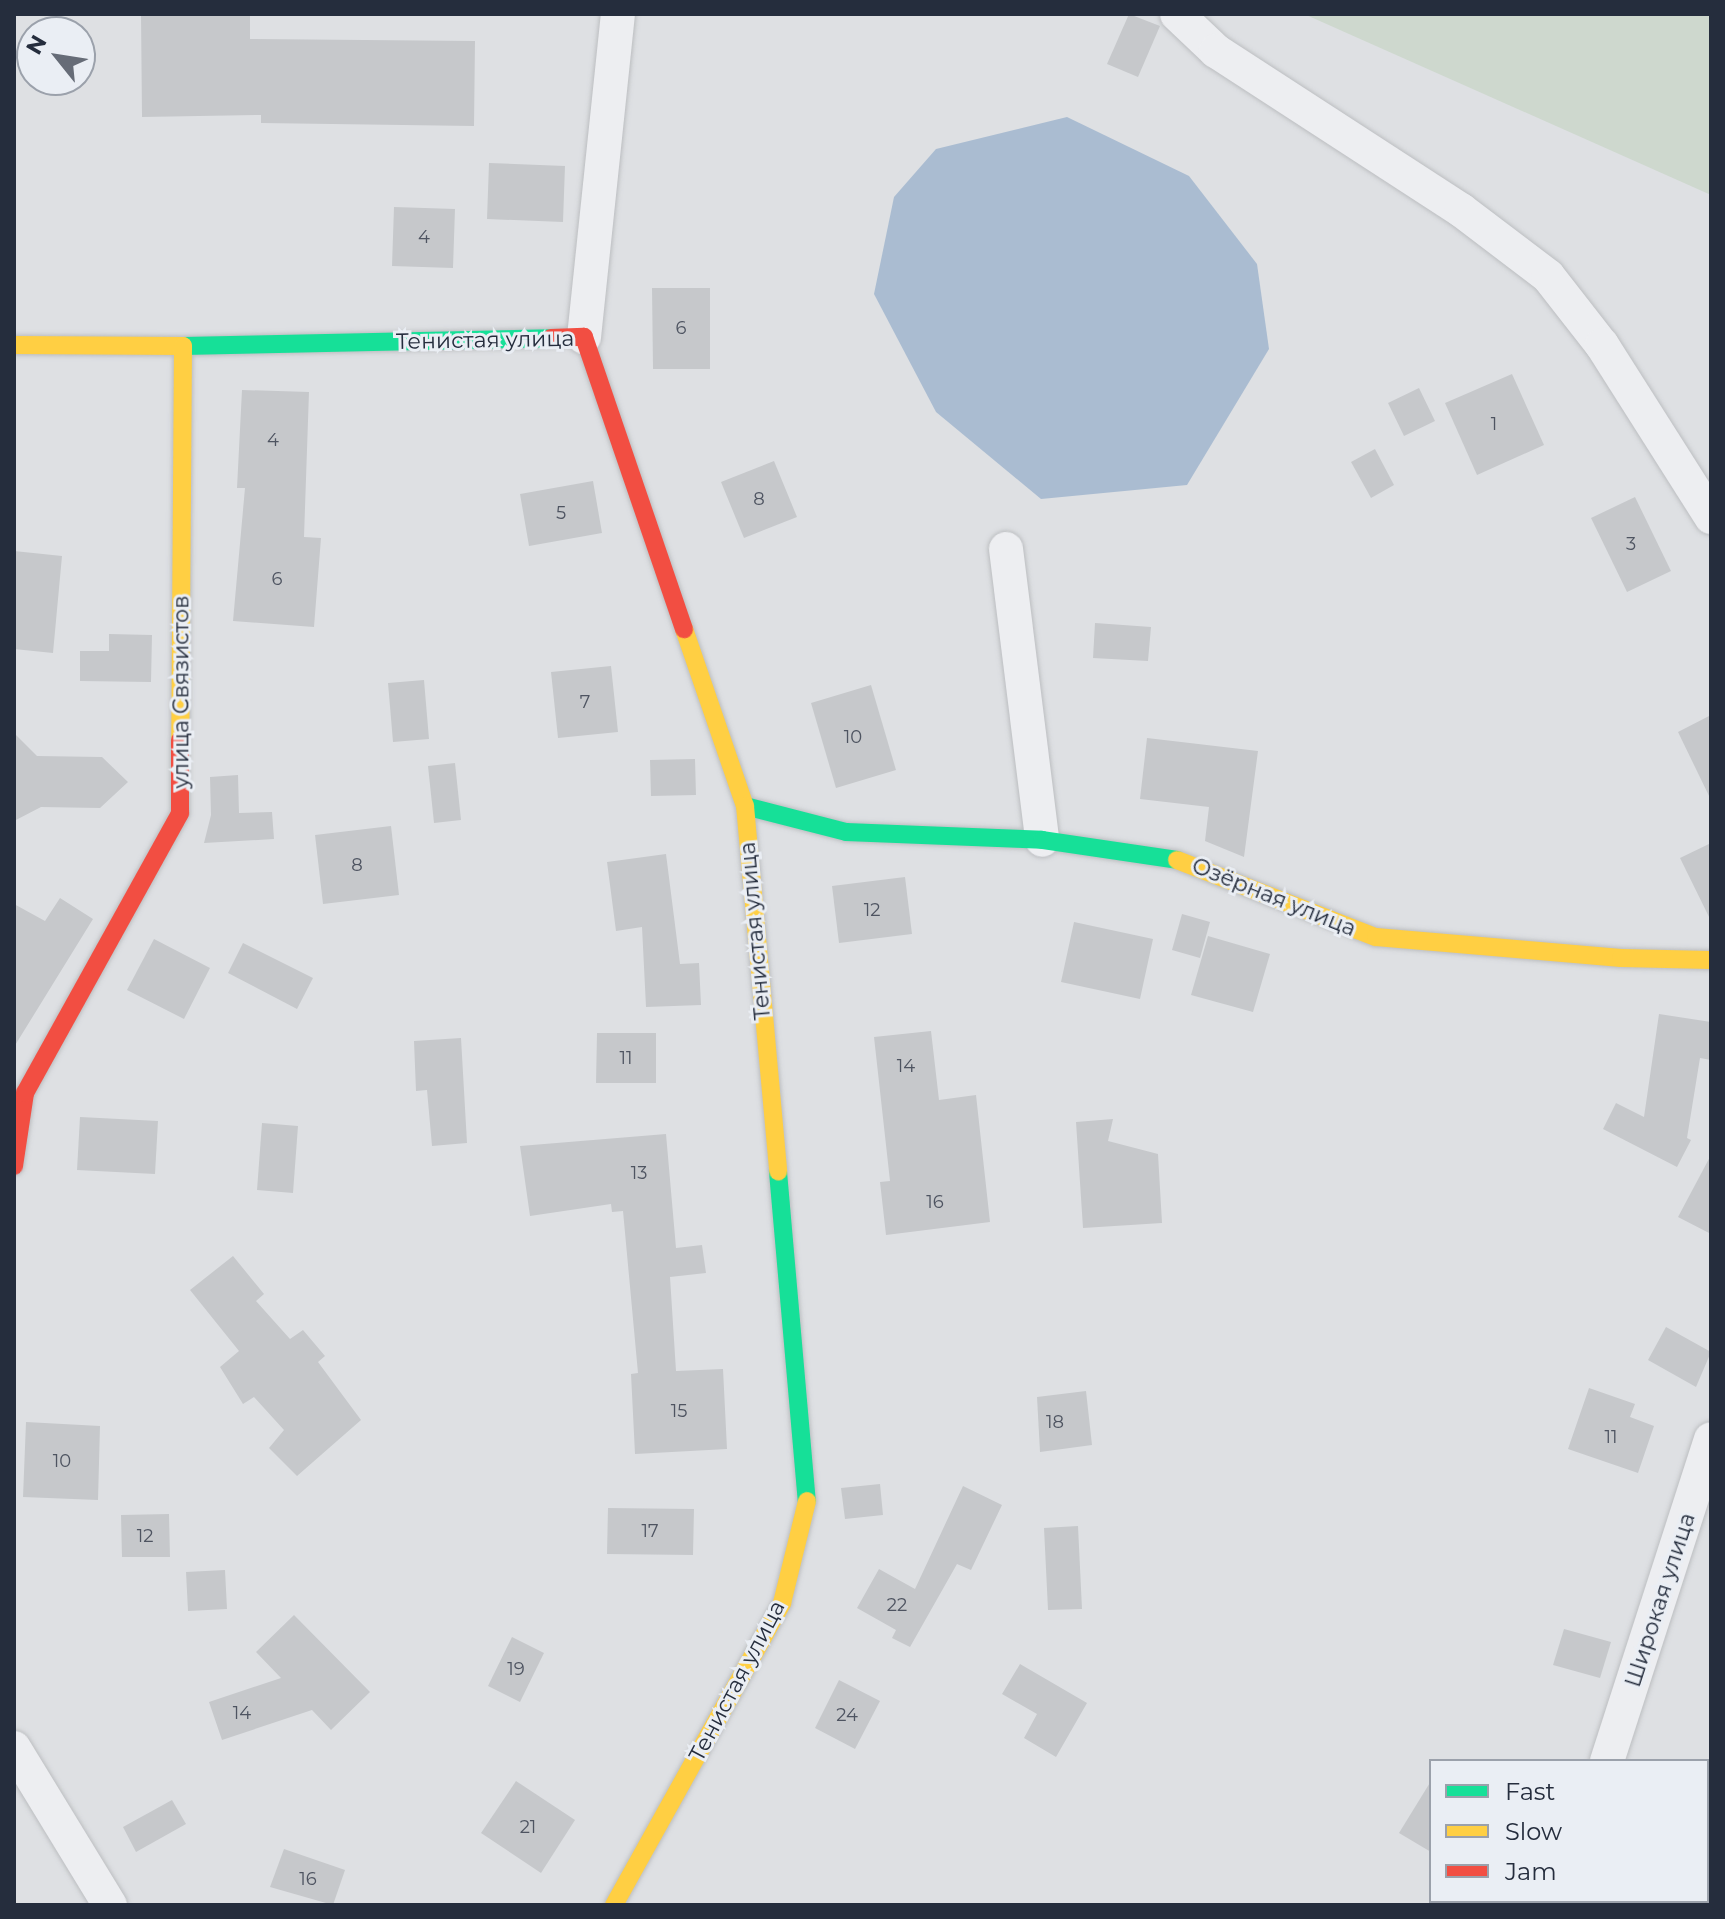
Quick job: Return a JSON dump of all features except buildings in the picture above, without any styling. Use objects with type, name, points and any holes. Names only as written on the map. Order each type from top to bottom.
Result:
[{"type":"street","points":[[584,337],[618,14]]},
{"type":"street","points":[[1177,14],[1216,51],[1461,210],[1548,276],[1602,345],[1711,517]]},
{"type":"street","name":"Тенистая улица","points":[[183,346],[584,337],[745,806],[808,1510],[782,1603],[614,1905]]},
{"type":"street","points":[[14,345],[183,346]]},
{"type":"street","name":"улица Связистов","points":[[14,1166],[25,1093],[180,813],[183,346]]},
{"type":"street","points":[[1006,549],[1042,840]]},
{"type":"street","name":"Озёрная улица","points":[[745,806],[846,832],[1042,840],[1190,862],[1376,937],[1621,958],[1711,960]]},
{"type":"street","name":"Широкая улица","points":[[1608,1759],[1711,1439]]},
{"type":"street","points":[[14,1748],[110,1905]]},
{"type":"shaded area","points":[[1304,14],[1711,14],[1711,195]]},
{"type":"water","points":[[1067,117],[1189,176],[1257,264],[1269,349],[1187,485],[1041,499],[936,412],[874,294],[894,197],[936,149]]},
{"type":"traffic: fast","points":[[183,346],[551,338]]},
{"type":"traffic: fast","points":[[745,806],[846,832],[1042,840],[1177,860]]},
{"type":"traffic: fast","points":[[778,1172],[807,1501]]},
{"type":"traffic: slow","points":[[14,345],[183,346],[180,740]]},
{"type":"traffic: slow","points":[[684,629],[745,806],[778,1172]]},
{"type":"traffic: slow","points":[[1177,860],[1376,937],[1621,958],[1711,960]]},
{"type":"traffic: slow","points":[[614,1905],[782,1603],[807,1501]]},
{"type":"traffic: jam","points":[[551,338],[584,337],[684,629]]},
{"type":"traffic: jam","points":[[14,1166],[25,1093],[180,813],[180,740]]}]
